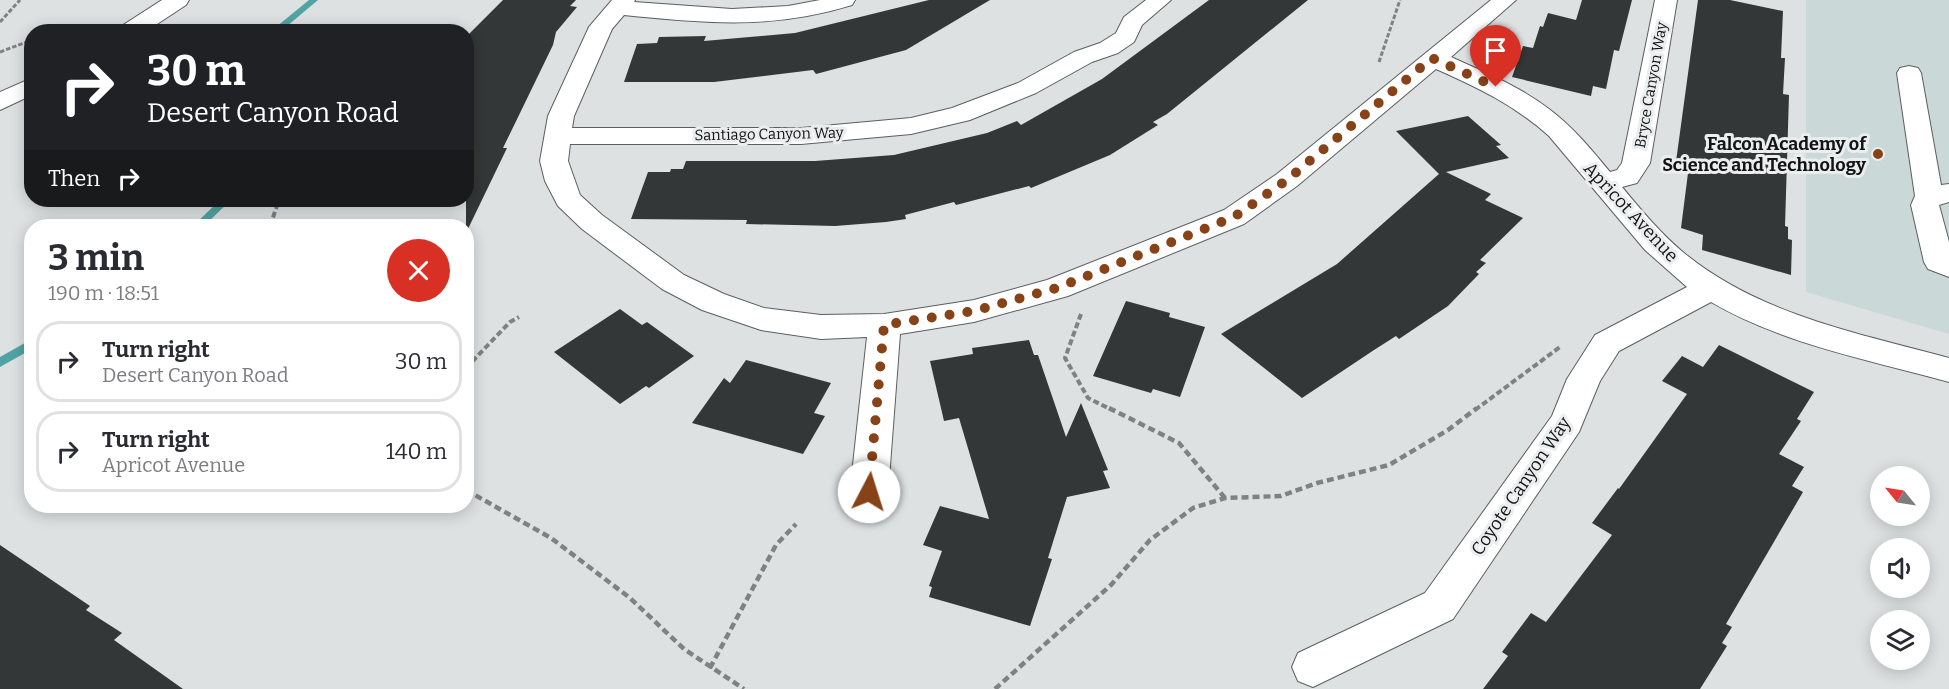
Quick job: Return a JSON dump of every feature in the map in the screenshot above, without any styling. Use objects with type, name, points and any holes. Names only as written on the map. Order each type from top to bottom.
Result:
[{"type":"street","points":[[140,24],[178,0]]},
{"type":"street","points":[[844,0],[825,7],[778,16],[728,17],[620,4],[601,27],[561,116],[554,161],[559,181],[568,200],[592,222],[673,282],[713,302],[761,319],[821,327],[884,325],[974,311],[1057,288],[1234,217],[1287,180],[1505,0]]},
{"type":"street","name":"Santiago Canyon Way","points":[[557,136],[801,136],[911,126],[961,114],[1005,97],[1027,88],[1083,57],[1109,48],[1126,37],[1132,22],[1160,0]]},
{"type":"street","name":"Bryce Canyon Way","points":[[1602,182],[1627,177],[1636,163],[1666,0]]},
{"type":"street","name":"Apricot Avenue","points":[[1432,58],[1511,94],[1542,116],[1566,140],[1630,216],[1673,260],[1710,288],[1752,310],[1785,323],[1949,370]]},
{"type":"street","points":[[1910,73],[1939,195],[1925,205],[1939,262],[1949,267]]},
{"type":"street","points":[[0,102],[24,89]]},
{"type":"street","name":"Coyote Canyon Way","points":[[1313,668],[1439,606],[1567,422],[1584,379],[1607,343],[1710,288]]},
{"type":"street","points":[[869,492],[884,325]]},
{"type":"path","points":[[0,22],[20,0]]},
{"type":"path","points":[[1400,0],[1372,82],[1390,69],[1410,77]]},
{"type":"path","points":[[0,52],[24,43]]},
{"type":"path","points":[[1084,306],[1065,358],[1088,398],[1179,443],[1225,498]]},
{"type":"path","points":[[474,360],[510,322],[519,317]]},
{"type":"path","points":[[995,689],[1111,585],[1150,540],[1193,508],[1225,498],[1281,496],[1317,483],[1389,465],[1448,430],[1569,340]]},
{"type":"path","points":[[474,495],[560,545],[630,598],[684,649],[744,689]]},
{"type":"path","points":[[710,668],[776,545],[796,524]]},
{"type":"shaded area","name":"Falcon Academy of Science and Technology","points":[[1806,0],[1949,0],[1949,334],[1806,292]]},
{"type":"building","points":[[503,0],[576,0],[570,6],[577,7],[556,32],[553,45],[503,148],[507,148],[473,219],[466,219],[466,207],[474,207],[474,29]]},
{"type":"building","points":[[929,0],[990,0],[906,50],[816,74],[813,70],[714,82],[624,82],[637,44],[657,43],[659,37],[706,36],[704,41],[795,33]]},
{"type":"building","points":[[1209,0],[1308,0],[1167,114],[1153,122],[1158,125],[1110,155],[1031,188],[1029,186],[956,205],[954,202],[905,215],[906,219],[835,226],[746,224],[747,220],[631,219],[648,172],[670,172],[671,169],[683,169],[686,161],[815,161],[894,155],[987,133],[1017,121],[1021,125],[1102,79]]},
{"type":"building","points":[[1582,0],[1632,0],[1619,51],[1614,50],[1606,89],[1593,86],[1591,96],[1512,77],[1523,46],[1533,48],[1540,26],[1543,27],[1548,13],[1576,20]]},
{"type":"building","points":[[1698,0],[1730,0],[1783,11],[1781,58],[1785,58],[1783,94],[1789,95],[1785,226],[1788,227],[1788,239],[1792,240],[1791,275],[1702,250],[1703,235],[1681,228],[1688,173],[1675,169]]},
{"type":"building","points":[[1468,116],[1501,145],[1496,146],[1509,158],[1446,172],[1491,194],[1485,200],[1523,218],[1480,260],[1486,263],[1476,272],[1479,274],[1448,306],[1399,339],[1396,336],[1302,398],[1221,334],[1337,264],[1439,174],[1396,131]]},
{"type":"building","points":[[1126,301],[1170,313],[1169,317],[1205,327],[1180,397],[1153,389],[1151,393],[1093,376]]},
{"type":"building","points":[[620,309],[642,325],[647,322],[694,356],[649,388],[646,386],[620,404],[554,352]]},
{"type":"building","points":[[1029,340],[1034,355],[1038,355],[1066,437],[1081,403],[1108,470],[1103,471],[1110,488],[1067,497],[1048,558],[1052,559],[1030,626],[929,597],[932,587],[929,586],[942,551],[923,545],[940,506],[989,519],[959,418],[944,421],[930,361],[973,354],[972,348]]},
{"type":"building","points":[[1719,345],[1814,392],[1797,419],[1801,421],[1779,454],[1804,467],[1792,486],[1803,492],[1726,624],[1732,627],[1722,643],[1727,646],[1700,689],[1483,689],[1508,656],[1502,652],[1531,613],[1546,622],[1612,535],[1592,523],[1687,394],[1662,381],[1682,356],[1703,367]]},
{"type":"building","points":[[746,360],[831,383],[814,413],[825,416],[803,454],[692,423],[724,378],[730,383]]},
{"type":"building","points":[[0,545],[90,606],[86,610],[122,633],[114,640],[183,689],[0,689]]},
{"type":"waterway","points":[[284,24],[314,0]]},
{"type":"waterway","points":[[206,219],[218,207]]},
{"type":"waterway","points":[[0,363],[24,348]]},
{"type":"place","name":"Falcon Academy of Science and Technology","points":[[1878,154]]},
{"type":"route","points":[[869,492],[884,325],[974,311],[1057,288],[1234,217],[1287,180],[1432,58],[1496,87]]}]
